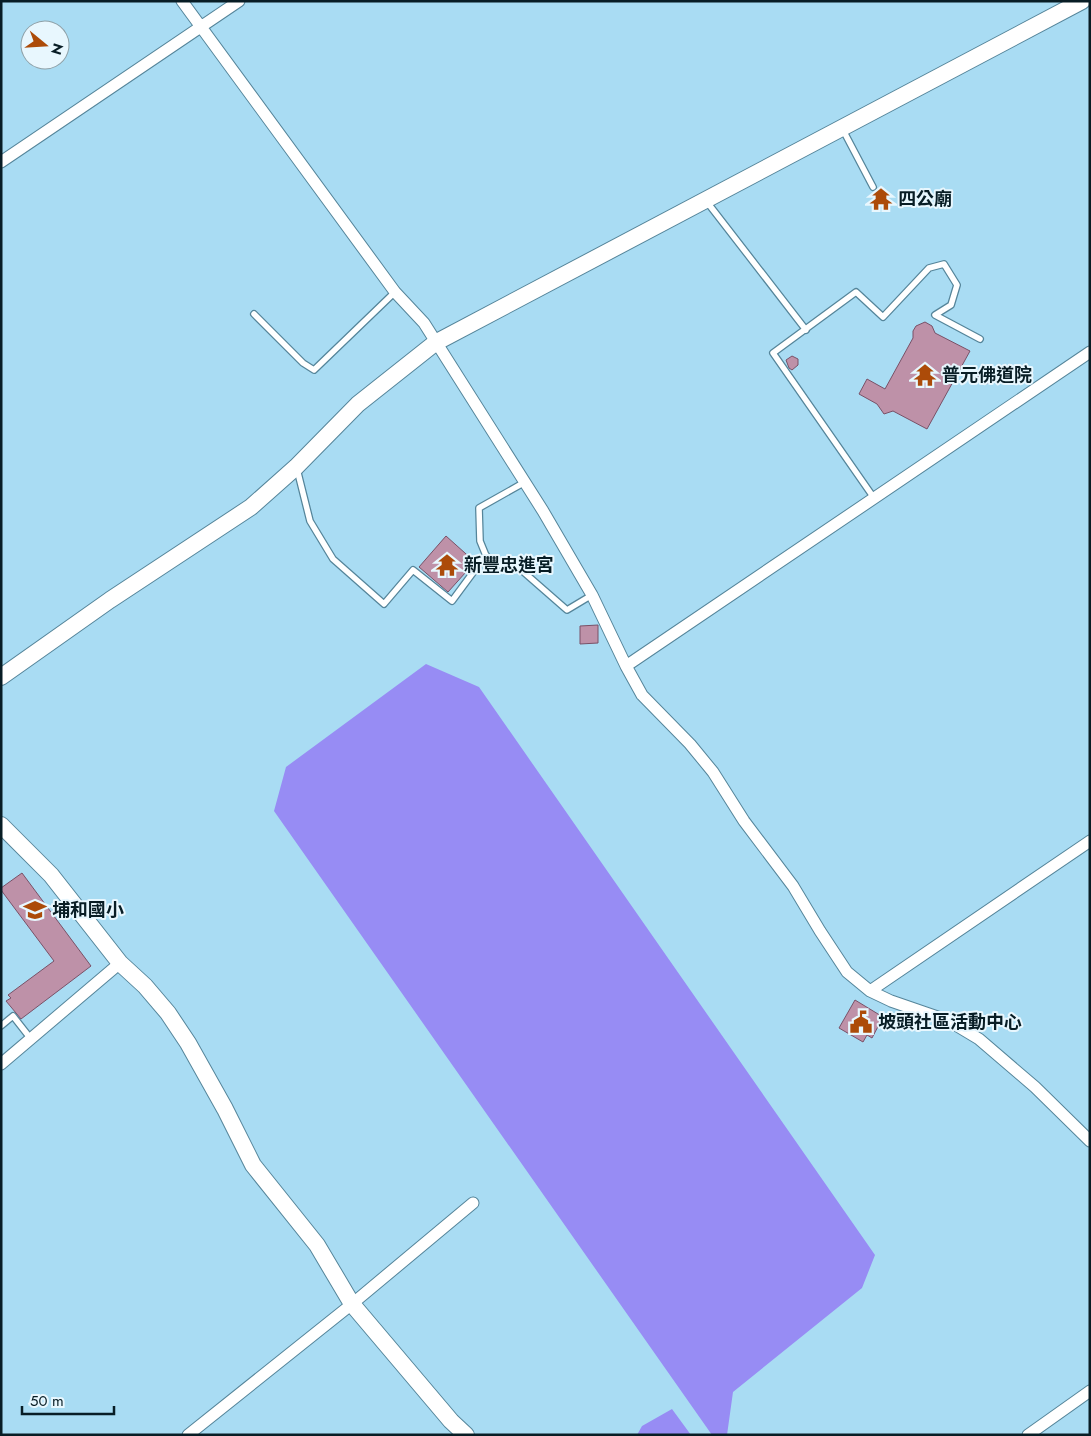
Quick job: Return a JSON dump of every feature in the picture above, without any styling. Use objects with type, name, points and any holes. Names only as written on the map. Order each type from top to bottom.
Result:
[{"type":"street","points":[[182,1],[395,292],[424,323],[525,482],[592,594],[642,695],[690,744],[713,772],[744,821],[793,886],[848,972],[870,991],[891,1001],[949,1021],[979,1039],[1035,1087],[1090,1141]]},
{"type":"street","points":[[1,162],[239,1]]},
{"type":"street","points":[[1,677],[110,600],[251,507],[296,467],[358,404],[436,343],[1082,1]]},
{"type":"street","points":[[626,666],[1090,352]]},
{"type":"street","points":[[1,825],[51,875],[120,963],[145,986],[168,1013],[193,1052],[225,1109],[253,1165],[317,1245],[352,1304],[451,1421],[466,1435]]},
{"type":"street","points":[[870,991],[1090,841]]},
{"type":"street","points":[[1,1064],[120,963]]},
{"type":"street","points":[[188,1435],[352,1304],[473,1203]]},
{"type":"street","points":[[1028,1435],[1090,1391]]},
{"type":"lane","points":[[842,128],[873,187]]},
{"type":"lane","points":[[706,200],[806,330]]},
{"type":"lane","points":[[874,498],[773,353],[856,292],[883,317],[929,268],[944,264],[957,285],[952,305],[935,315],[980,338]]},
{"type":"lane","points":[[254,314],[303,363],[314,370],[395,292]]},
{"type":"lane","points":[[296,467],[310,522],[333,559],[384,604],[413,570],[452,601],[486,555]]},
{"type":"lane","points":[[525,482],[480,508],[480,541],[489,563],[519,568],[566,610],[592,594]]},
{"type":"lane","points":[[1,1026],[13,1016],[31,1039]]},
{"type":"shaded area","points":[[426,664],[479,687],[875,1255],[862,1288],[733,1392],[727,1435],[712,1435],[274,811],[286,767]]},
{"type":"shaded area","points":[[672,1409],[691,1435],[637,1435],[642,1426]]},
{"type":"building","name":"普元佛道院","points":[[925,322],[932,326],[935,333],[970,351],[927,429],[893,411],[884,414],[877,404],[859,394],[867,379],[885,389],[913,338],[913,331],[916,326]]},
{"type":"building","points":[[792,356],[798,359],[798,365],[792,370],[789,368],[786,360]]},
{"type":"building","points":[[985,370],[990,372],[992,377],[990,382],[985,384],[980,382],[978,377],[980,372]]},
{"type":"building","name":"新豐忠進宮","points":[[446,536],[475,562],[448,592],[419,567]]},
{"type":"building","points":[[598,625],[598,643],[580,644],[580,626]]},
{"type":"building","points":[[22,873],[91,966],[21,1019],[6,1001],[11,998],[8,995],[54,961],[1,890],[1,888]]},
{"type":"building","name":"坡頭社區活動中心","points":[[855,1000],[883,1017],[872,1038],[867,1035],[863,1042],[839,1028]]},
{"type":"place","name":"四公廟","points":[[881,199]]},
{"type":"place","name":"普元佛道院","points":[[925,375]]},
{"type":"place","name":"新豐忠進宮","points":[[447,565]]},
{"type":"place","name":"埔和國小","points":[[35,910]]},
{"type":"place","name":"坡頭社區活動中心","points":[[861,1022]]}]
